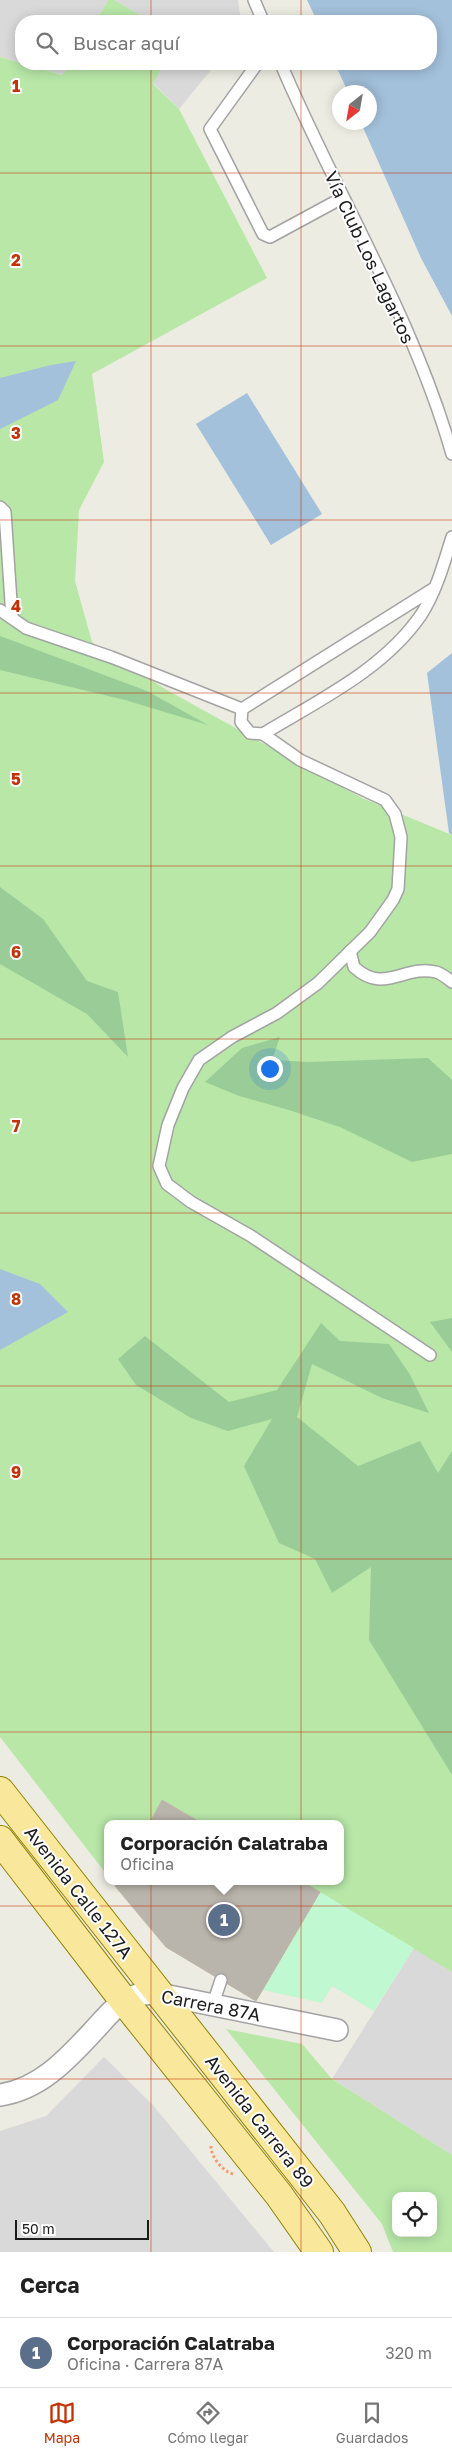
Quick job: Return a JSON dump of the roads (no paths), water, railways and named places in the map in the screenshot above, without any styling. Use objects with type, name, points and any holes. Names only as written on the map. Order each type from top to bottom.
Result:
[{"type":"main road","name":"Avenida Calle 127A","points":[[0,1791],[159,1994]]},
{"type":"main road","name":"Avenida Calle 127A","points":[[0,1840],[124,2001]]},
{"type":"main road","name":"Avenida Carrera 89","points":[[159,1994],[332,2213],[357,2252]]},
{"type":"main road","name":"Avenida Carrera 89","points":[[124,2001],[279,2195],[319,2252]]},
{"type":"street","name":"Carrera 87A","points":[[0,2095],[15,2093],[45,2077],[72,2054],[124,2001],[145,1993],[213,2004],[338,2030]]},
{"type":"lane","points":[[254,0],[260,15]]},
{"type":"lane","points":[[253,70],[210,129],[262,234],[270,236],[342,198]]},
{"type":"lane","name":"Vía Club Los Lagartos","points":[[284,70],[342,198],[378,270],[438,406],[452,454]]},
{"type":"lane","points":[[0,507],[5,512],[12,617]]},
{"type":"lane","points":[[433,590],[242,709],[240,716],[246,728],[255,735],[263,734],[379,662],[398,643],[421,614],[433,590],[452,537]]},
{"type":"lane","points":[[0,610],[26,628],[111,657],[242,709]]},
{"type":"lane","points":[[263,734],[300,760],[385,800],[394,814],[401,837],[398,889],[393,900],[370,932],[318,983],[199,1060],[183,1088],[168,1125],[159,1166],[167,1184],[190,1202],[251,1236],[430,1354]]},
{"type":"lane","points":[[350,951],[354,967],[373,979],[386,980],[426,970],[438,972],[452,982]]},
{"type":"lane","points":[[213,2004],[221,1980]]},
{"type":"water","points":[[307,0],[452,0],[452,316],[421,258],[364,130],[377,130],[377,85],[345,85],[338,70],[437,70],[437,15],[314,15]]},
{"type":"water","points":[[76,361],[58,400],[0,429],[0,378],[51,365]]},
{"type":"water","points":[[247,393],[322,514],[271,545],[196,424]]},
{"type":"water","points":[[452,653],[452,835],[449,833],[427,673]]},
{"type":"water","points":[[0,1269],[40,1284],[68,1312],[0,1350]]},
{"type":"place","name":"Corporación Calatraba","points":[[224,1920]]}]
